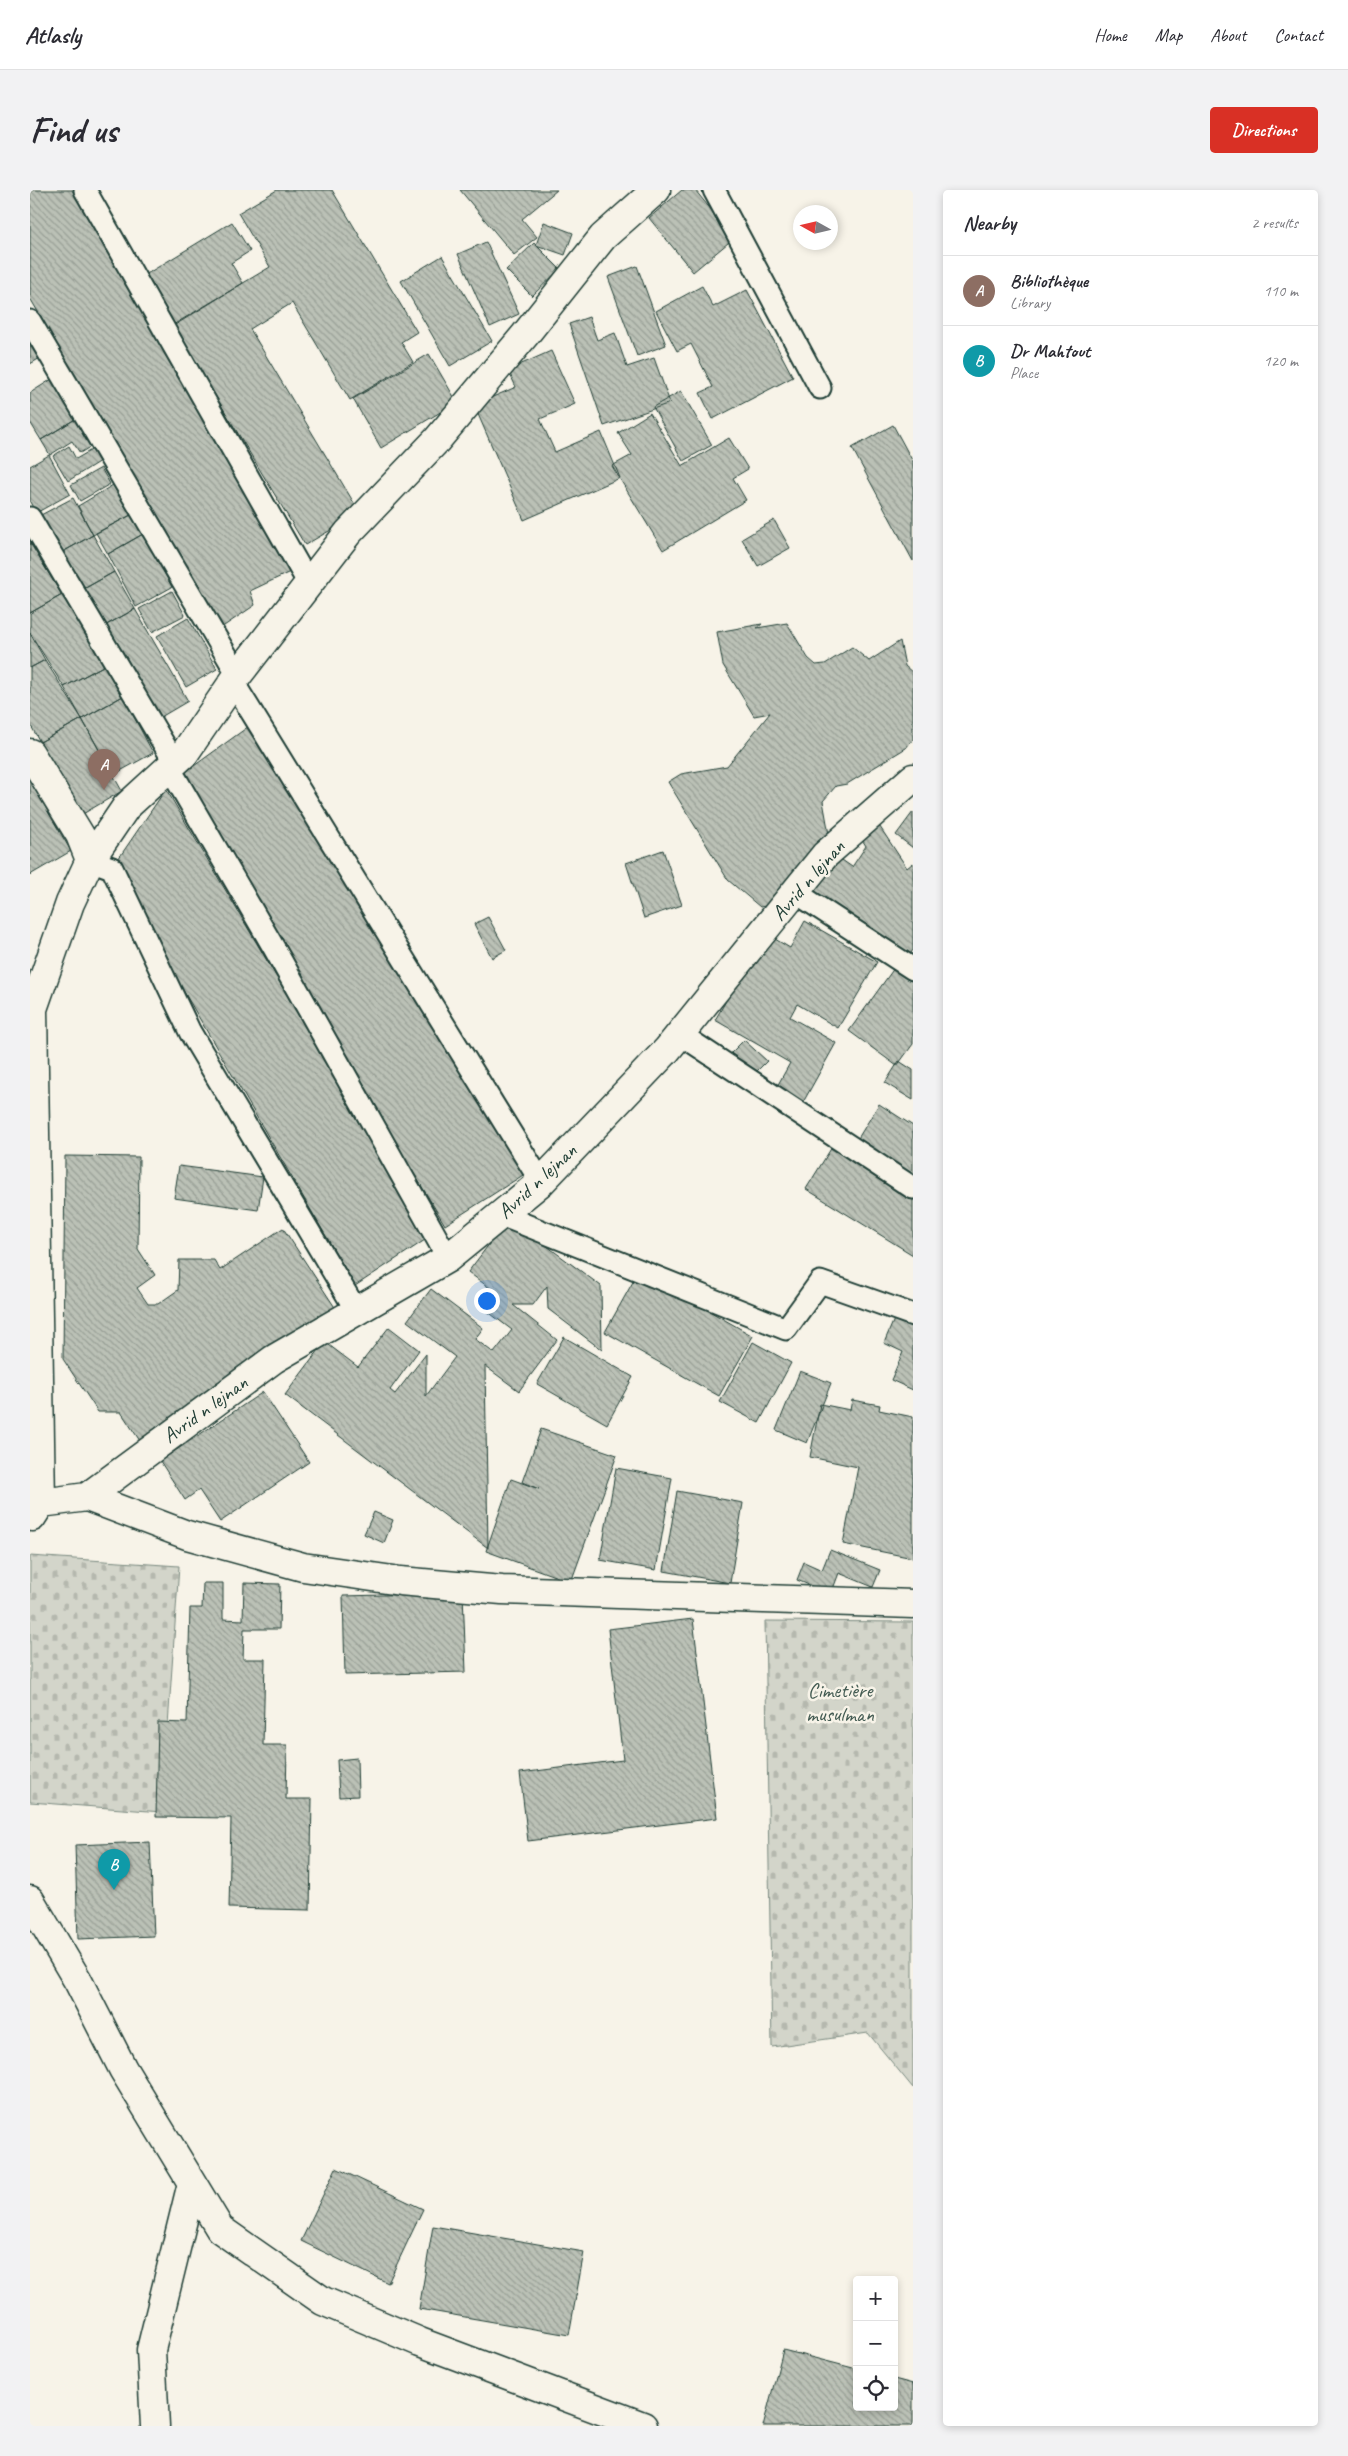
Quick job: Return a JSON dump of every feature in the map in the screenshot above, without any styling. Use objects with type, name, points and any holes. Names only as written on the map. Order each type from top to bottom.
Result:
[{"type":"street","points":[[656,190],[603,237],[437,440],[348,533],[235,678],[184,754],[126,807],[90,860],[70,903],[32,1007],[34,1509],[87,1497],[187,1535],[303,1567],[400,1581],[502,1590],[913,1604]]},
{"type":"street","points":[[30,753],[80,835],[90,860]]},
{"type":"street","name":"Avrid n lejnan","points":[[87,1497],[274,1359],[448,1258],[541,1182],[680,1034],[824,855],[913,778]]},
{"type":"street","points":[[30,1900],[78,1981],[123,2069],[220,2229],[323,2301],[420,2342],[643,2426]]},
{"type":"street","points":[[155,2426],[151,2350],[192,2184]]},
{"type":"lane","points":[[85,190],[309,584]]},
{"type":"lane","points":[[714,190],[820,388]]},
{"type":"lane","points":[[30,321],[235,678],[541,1182]]},
{"type":"lane","points":[[30,518],[176,780],[274,948],[448,1258]]},
{"type":"lane","points":[[90,860],[112,868],[190,1032],[356,1310]]},
{"type":"lane","points":[[795,892],[913,969]]},
{"type":"lane","points":[[680,1034],[913,1188]]},
{"type":"lane","points":[[501,1215],[786,1329],[820,1282],[913,1315]]},
{"type":"green space","points":[[30,1556],[179,1566],[162,1812],[30,1802]]},
{"type":"green space","name":"Cimetière musulman","points":[[765,1621],[913,1622],[913,2088],[868,2033],[772,2047]]},
{"type":"building","points":[[30,190],[72,190],[290,572],[250,591],[255,605],[221,628],[30,298]]},
{"type":"building","points":[[277,190],[332,190],[417,332],[401,342],[413,362],[350,400],[292,303],[250,329],[360,513],[305,545],[173,325],[270,267],[238,213]]},
{"type":"building","points":[[460,190],[557,190],[522,219],[537,237],[514,255]]},
{"type":"building","points":[[682,190],[695,190],[734,238],[693,272],[649,218]]},
{"type":"building","points":[[232,222],[250,251],[231,263],[243,283],[175,325],[145,275]]},
{"type":"building","points":[[544,222],[573,233],[565,255],[536,245]]},
{"type":"building","points":[[486,242],[519,314],[490,327],[458,254]]},
{"type":"building","points":[[534,243],[560,269],[532,296],[506,270]]},
{"type":"building","points":[[442,256],[492,341],[450,366],[401,281]]},
{"type":"building","points":[[637,266],[666,345],[637,356],[608,277]]},
{"type":"building","points":[[702,286],[713,307],[747,290],[793,377],[713,419],[700,393],[713,387],[691,344],[677,351],[656,311]]},
{"type":"building","points":[[589,317],[597,340],[615,333],[627,367],[654,358],[670,403],[604,426],[569,324]]},
{"type":"building","points":[[30,341],[42,357],[30,364]]},
{"type":"building","points":[[551,351],[575,404],[540,419],[555,452],[601,432],[620,478],[524,520],[474,405],[516,387],[508,370]]},
{"type":"building","points":[[429,354],[457,402],[381,448],[353,399]]},
{"type":"building","points":[[52,379],[77,418],[41,440],[30,422],[30,393]]},
{"type":"building","points":[[681,391],[712,445],[683,461],[653,407]]},
{"type":"building","points":[[650,413],[682,466],[729,438],[748,469],[733,478],[746,500],[663,550],[612,466],[632,455],[618,433]]},
{"type":"building","points":[[77,418],[93,445],[80,453],[72,441],[50,455],[41,440]]},
{"type":"building","points":[[893,425],[913,462],[913,561],[852,448]]},
{"type":"building","points":[[69,446],[76,459],[93,449],[100,461],[68,481],[53,456]]},
{"type":"building","points":[[49,455],[70,494],[36,513],[30,502],[30,466]]},
{"type":"building","points":[[101,468],[110,484],[80,501],[71,485]]},
{"type":"building","points":[[113,485],[131,515],[93,535],[78,506]]},
{"type":"building","points":[[73,498],[93,535],[59,554],[39,516]]},
{"type":"building","points":[[131,515],[143,534],[108,554],[96,533]]},
{"type":"building","points":[[774,520],[790,548],[758,566],[742,539]]},
{"type":"building","points":[[143,534],[172,587],[136,607],[108,554]]},
{"type":"building","points":[[93,535],[114,572],[80,591],[59,554]]},
{"type":"building","points":[[30,543],[62,595],[30,613]]},
{"type":"building","points":[[114,572],[135,609],[101,628],[80,591]]},
{"type":"building","points":[[172,591],[185,615],[152,632],[139,609]]},
{"type":"building","points":[[62,595],[105,665],[64,687],[30,633],[30,613]]},
{"type":"building","points":[[135,609],[188,701],[154,721],[101,628]]},
{"type":"building","points":[[188,618],[217,669],[186,687],[157,636]]},
{"type":"building","points":[[787,623],[808,658],[816,665],[825,664],[852,647],[869,661],[900,641],[905,666],[913,673],[913,739],[906,748],[847,784],[836,786],[823,801],[830,840],[778,904],[760,907],[728,880],[668,782],[681,774],[727,766],[770,713],[754,716],[723,665],[717,632],[762,624],[757,628]]},
{"type":"building","points":[[30,633],[45,660],[30,668]]},
{"type":"building","points":[[45,660],[82,719],[40,742],[30,724],[30,668]]},
{"type":"building","points":[[105,665],[123,696],[82,719],[64,687]]},
{"type":"building","points":[[123,696],[153,753],[113,775],[82,719]]},
{"type":"building","points":[[82,719],[122,791],[81,815],[40,742]]},
{"type":"building","points":[[256,721],[534,1168],[445,1225],[176,779]]},
{"type":"building","points":[[30,781],[71,851],[30,875]]},
{"type":"building","points":[[166,789],[286,993],[425,1240],[355,1286],[112,868]]},
{"type":"building","points":[[913,812],[913,848],[896,835]]},
{"type":"building","points":[[876,821],[907,868],[913,863],[913,950],[909,956],[808,888],[832,853],[852,867],[866,846],[858,833]]},
{"type":"building","points":[[663,850],[682,905],[644,918],[626,863]]},
{"type":"building","points":[[488,917],[506,950],[492,958],[474,924]]},
{"type":"building","points":[[805,921],[877,962],[838,1028],[797,1004],[790,1017],[836,1043],[801,1106],[775,1090],[790,1063],[715,1020],[765,933],[790,948]]},
{"type":"building","points":[[897,964],[913,975],[913,1044],[897,1066],[849,1031]]},
{"type":"building","points":[[744,1040],[767,1061],[753,1075],[731,1053]]},
{"type":"building","points":[[899,1061],[913,1070],[913,1100],[885,1083]]},
{"type":"building","points":[[879,1104],[913,1126],[913,1176],[857,1140]]},
{"type":"building","points":[[832,1147],[913,1197],[913,1255],[806,1189]]},
{"type":"building","points":[[65,1156],[139,1157],[138,1249],[155,1275],[137,1288],[148,1304],[158,1304],[178,1290],[179,1260],[214,1260],[220,1270],[283,1228],[336,1309],[140,1441],[121,1412],[98,1412],[63,1359]]},
{"type":"building","points":[[179,1166],[263,1177],[258,1210],[174,1198]]},
{"type":"building","points":[[509,1218],[601,1286],[602,1350],[548,1309],[547,1286],[533,1305],[513,1305],[557,1340],[519,1391],[485,1366],[488,1548],[285,1395],[325,1342],[358,1367],[389,1327],[419,1350],[390,1390],[395,1394],[426,1354],[426,1396],[455,1357],[407,1321],[431,1289],[483,1328],[475,1339],[494,1353],[512,1330],[479,1305],[491,1289],[468,1272]]},
{"type":"building","points":[[639,1271],[753,1336],[719,1396],[605,1332]]},
{"type":"building","points":[[895,1317],[913,1325],[913,1390],[891,1380],[903,1352],[884,1343]]},
{"type":"building","points":[[564,1337],[633,1377],[607,1424],[537,1384]]},
{"type":"building","points":[[753,1342],[791,1363],[759,1423],[720,1402]]},
{"type":"building","points":[[800,1371],[831,1383],[807,1443],[776,1430]]},
{"type":"building","points":[[263,1392],[309,1462],[220,1522],[199,1490],[185,1500],[160,1461]]},
{"type":"building","points":[[852,1400],[880,1405],[879,1410],[913,1417],[913,1558],[843,1544],[858,1467],[810,1457],[820,1404],[850,1410]]},
{"type":"building","points":[[541,1429],[617,1455],[571,1582],[486,1551],[511,1479],[539,1489],[522,1482]]},
{"type":"building","points":[[616,1468],[672,1478],[656,1570],[600,1560]]},
{"type":"building","points":[[677,1491],[743,1503],[730,1583],[664,1571]]},
{"type":"building","points":[[374,1512],[393,1520],[384,1543],[364,1534]]},
{"type":"building","points":[[830,1550],[880,1570],[873,1587],[839,1573],[831,1594],[797,1580],[804,1562],[822,1570]]},
{"type":"building","points":[[203,1583],[223,1583],[223,1619],[243,1620],[244,1583],[280,1584],[279,1629],[244,1629],[243,1659],[265,1659],[263,1745],[287,1745],[286,1799],[312,1799],[310,1910],[229,1908],[231,1818],[156,1817],[158,1722],[187,1723],[190,1608],[202,1608]]},
{"type":"building","points":[[463,1593],[466,1672],[345,1675],[343,1596]]},
{"type":"building","points":[[693,1619],[717,1818],[528,1841],[520,1773],[623,1760],[608,1629]]},
{"type":"building","points":[[357,1758],[358,1796],[339,1797],[337,1760]]},
{"type":"building","points":[[150,1842],[154,1936],[78,1939],[75,1845]]},
{"type":"building","points":[[336,2168],[423,2209],[388,2283],[301,2241]]},
{"type":"building","points":[[433,2226],[584,2252],[569,2335],[419,2309]]},
{"type":"building","points":[[783,2350],[853,2368],[853,2411],[898,2411],[898,2380],[913,2384],[913,2426],[763,2426]]},
{"type":"place","name":"Bibliothèque","points":[[104,790]]},
{"type":"place","name":"Dr Mahtout","points":[[114,1890]]}]
